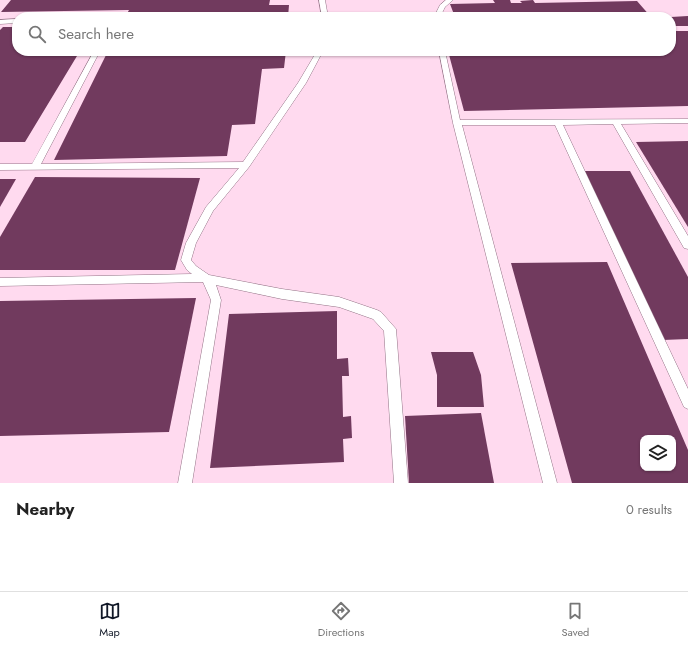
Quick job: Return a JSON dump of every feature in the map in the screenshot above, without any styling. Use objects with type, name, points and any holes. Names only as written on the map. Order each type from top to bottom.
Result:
[{"type":"lane","points":[[322,0],[324,12]]},
{"type":"lane","points":[[439,12],[442,6],[450,0]]},
{"type":"lane","points":[[0,22],[12,21]]},
{"type":"lane","points":[[35,166],[94,56]]},
{"type":"lane","points":[[185,483],[216,300],[212,289],[205,278],[192,270],[186,260],[191,243],[209,209],[246,165],[302,83],[317,56]]},
{"type":"lane","points":[[443,56],[458,123],[550,483]]},
{"type":"lane","points":[[458,123],[688,121]]},
{"type":"lane","points":[[558,122],[688,403]]},
{"type":"lane","points":[[616,122],[688,245]]},
{"type":"lane","points":[[0,167],[246,165]]},
{"type":"lane","points":[[0,282],[205,278],[282,294],[339,302],[377,315],[390,329],[402,483]]},
{"type":"building","points":[[11,0],[270,0],[269,5],[289,5],[288,12],[128,12],[129,10],[1,12]]},
{"type":"building","points":[[493,0],[510,0],[511,3],[522,3],[520,1],[533,0],[535,3],[637,1],[647,12],[453,12],[450,4],[495,3]]},
{"type":"building","points":[[688,16],[688,26],[676,26],[676,17]]},
{"type":"building","points":[[3,27],[12,27],[12,56],[77,56],[25,142],[0,142],[0,30]]},
{"type":"building","points":[[676,31],[688,31],[688,106],[464,111],[449,56],[676,56]]},
{"type":"building","points":[[106,56],[285,56],[284,68],[262,69],[255,124],[232,125],[227,156],[54,160]]},
{"type":"building","points":[[688,141],[688,227],[636,142]]},
{"type":"building","points":[[584,171],[630,171],[688,277],[688,339],[663,340]]},
{"type":"building","points":[[35,177],[200,178],[175,270],[0,270],[0,237]]},
{"type":"building","points":[[0,179],[16,179],[0,207]]},
{"type":"building","points":[[607,262],[688,450],[688,483],[572,483],[511,263]]},
{"type":"building","points":[[196,298],[169,432],[0,436],[0,301]]},
{"type":"building","points":[[337,311],[337,359],[348,358],[349,376],[342,376],[343,417],[351,416],[352,438],[343,439],[344,462],[210,468],[229,314]]},
{"type":"building","points":[[431,352],[473,352],[481,375],[484,407],[437,407],[437,375]]},
{"type":"building","points":[[481,413],[494,483],[409,483],[405,416]]}]
